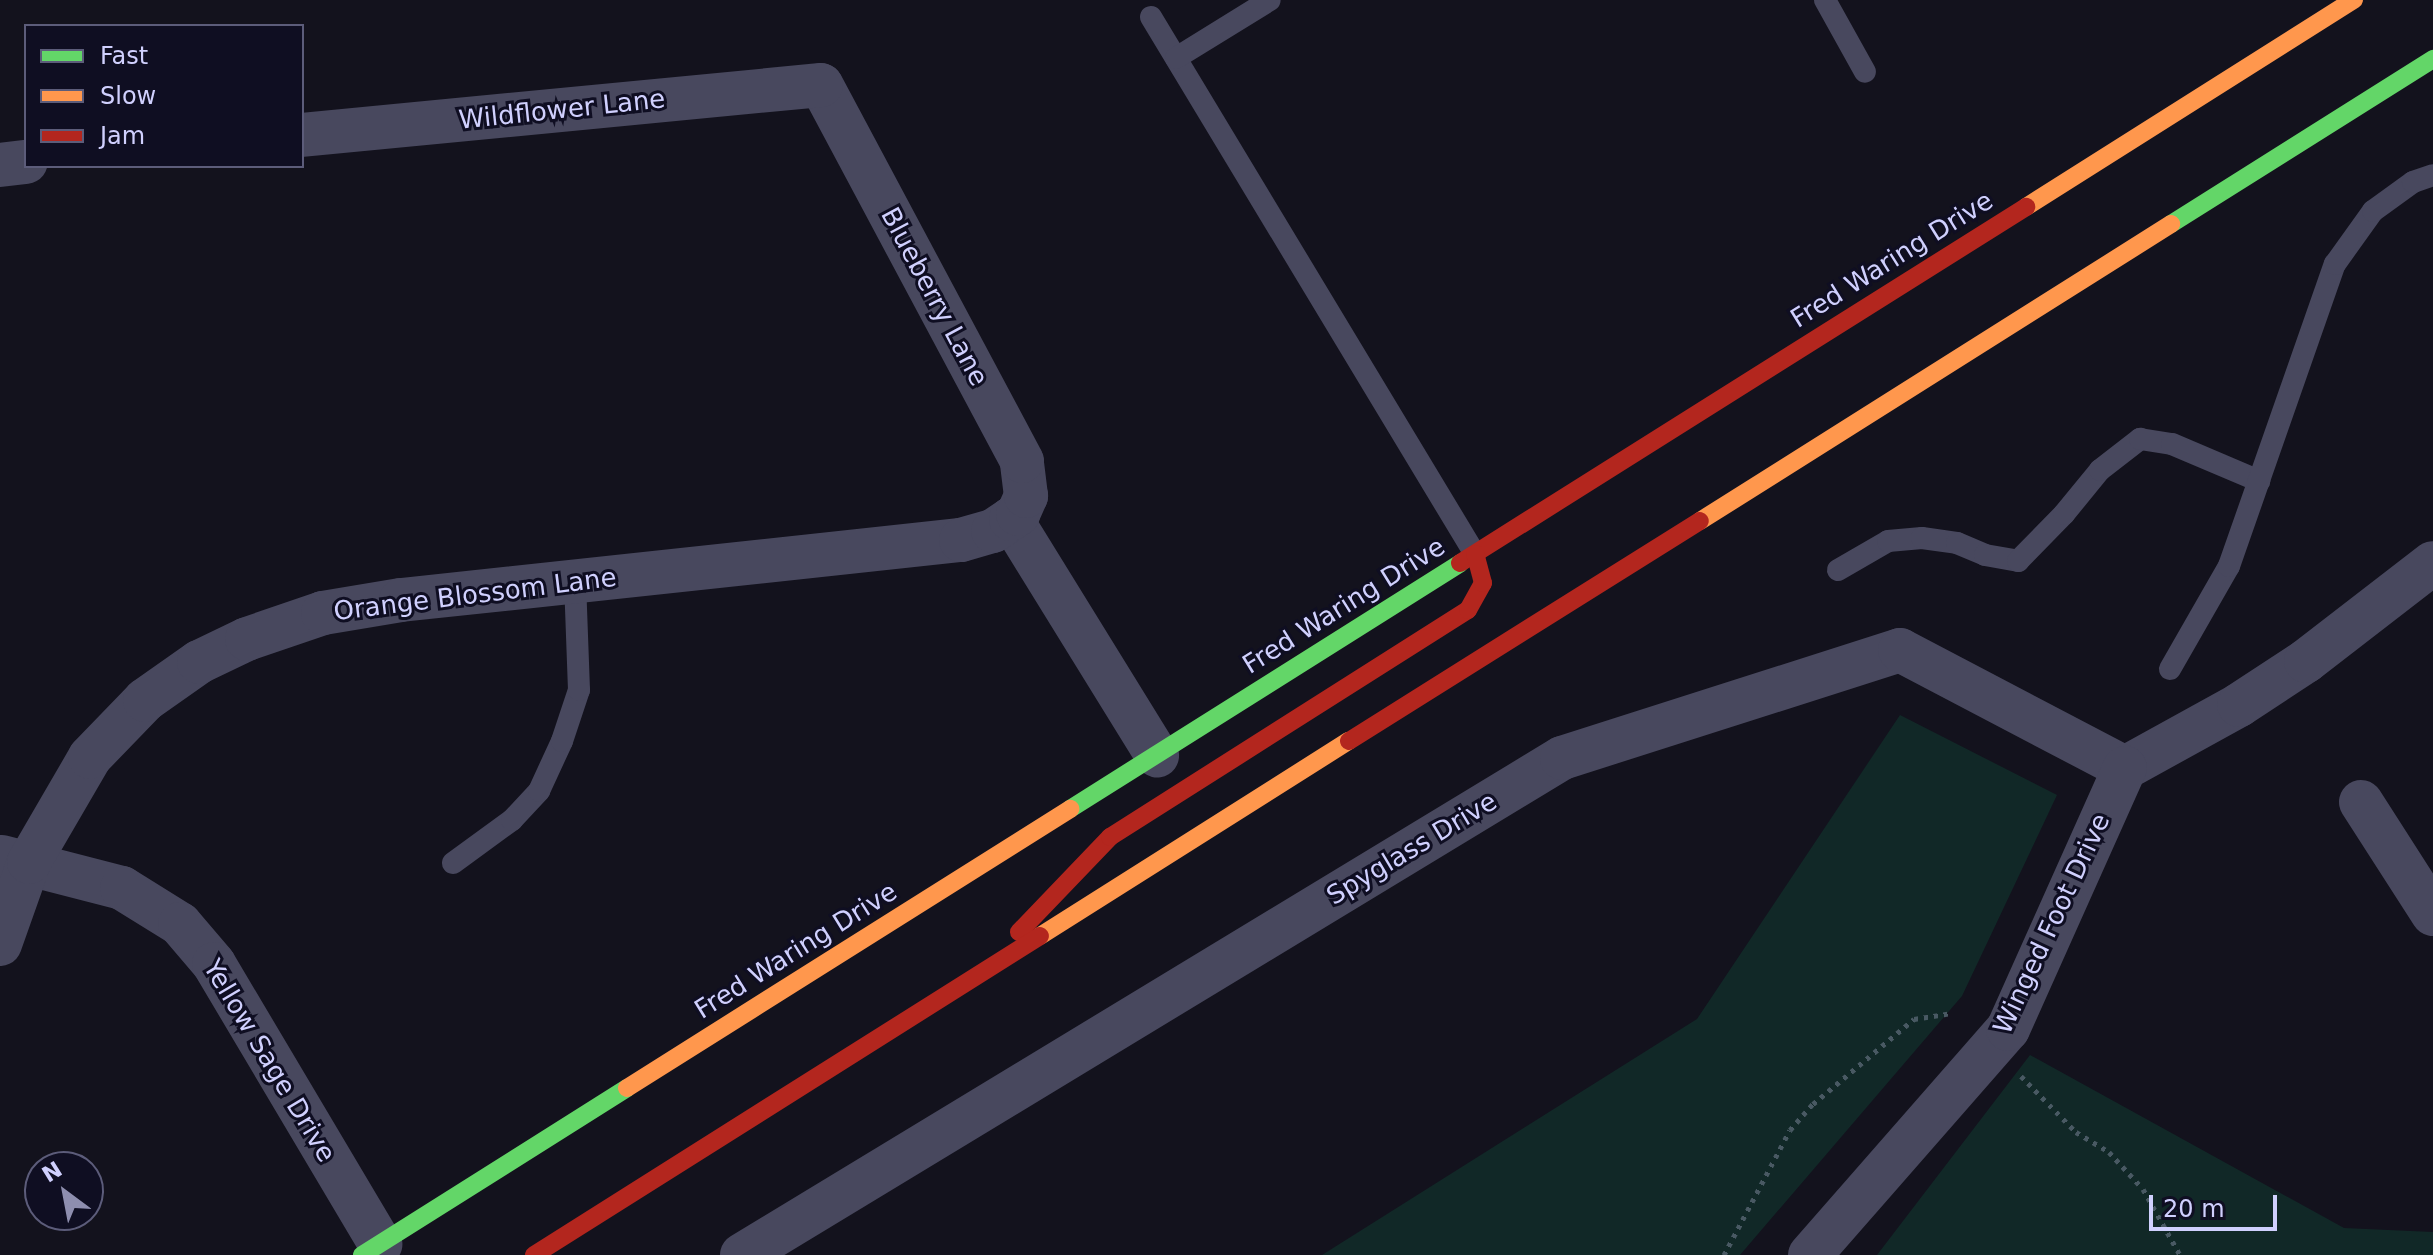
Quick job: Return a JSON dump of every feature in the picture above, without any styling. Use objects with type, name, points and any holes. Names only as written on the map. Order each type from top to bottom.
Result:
[{"type":"main road","name":"Fred Waring Drive","points":[[375,1251],[2354,0]]},
{"type":"main road","points":[[534,1255],[2433,59]]},
{"type":"main road","points":[[986,970],[1077,867],[1110,837],[1468,610],[1478,597],[1483,583],[1475,554]]},
{"type":"street","name":"Wildflower Lane","points":[[304,135],[821,85]]},
{"type":"street","name":"Blueberry Lane","points":[[821,85],[1022,461],[1026,496],[1014,516]]},
{"type":"street","points":[[0,165],[24,162]]},
{"type":"street","name":"Orange Blossom Lane","points":[[0,944],[15,860],[90,757],[145,700],[199,662],[247,639],[323,613],[401,600],[961,540],[993,531],[1014,516]]},
{"type":"street","points":[[1014,516],[1157,755]]},
{"type":"street","points":[[2125,768],[2239,705],[2306,661],[2433,563]]},
{"type":"street","name":"Spyglass Drive","points":[[742,1255],[1562,758],[1900,650],[2125,768]]},
{"type":"street","name":"Winged Foot Drive","points":[[1810,1255],[2008,1029],[2125,768]]},
{"type":"street","points":[[2361,802],[2433,914]]},
{"type":"street","name":"Yellow Sage Drive","points":[[15,860],[122,888],[180,924],[214,964],[375,1251]]},
{"type":"lane","points":[[1176,58],[1270,0]]},
{"type":"lane","points":[[1825,0],[1865,72]]},
{"type":"lane","points":[[1151,17],[1475,554]]},
{"type":"lane","points":[[2170,669],[2229,566],[2335,264],[2373,211],[2413,182],[2433,175]]},
{"type":"lane","points":[[1838,570],[1888,541],[1922,538],[1957,543],[1985,555],[2018,561],[2064,514],[2100,470],[2140,439],[2172,444],[2259,481]]},
{"type":"lane","points":[[453,863],[512,820],[539,791],[562,741],[579,690],[575,581]]},
{"type":"path","points":[[1724,1255],[1790,1130],[1813,1104],[1914,1019],[1953,1013]]},
{"type":"path","points":[[2013,1068],[2076,1132],[2109,1152],[2143,1189],[2180,1255]]},
{"type":"green space","points":[[1900,715],[2057,795],[1962,996],[1740,1255],[1322,1255],[1697,1019]]},
{"type":"green space","points":[[2030,1055],[2344,1228],[2433,1232],[2433,1255],[1877,1255]]},
{"type":"traffic: fast","points":[[2171,224],[2433,59]]},
{"type":"traffic: fast","points":[[1070,809],[1460,563]]},
{"type":"traffic: fast","points":[[362,1255],[627,1088]]},
{"type":"traffic: slow","points":[[2026,207],[2354,0]]},
{"type":"traffic: slow","points":[[1700,521],[2171,224]]},
{"type":"traffic: slow","points":[[1040,936],[1349,741]]},
{"type":"traffic: slow","points":[[627,1088],[1070,809]]},
{"type":"traffic: jam","points":[[1460,563],[2026,207]]},
{"type":"traffic: jam","points":[[1349,741],[1700,521]]},
{"type":"traffic: jam","points":[[1019,932],[1110,837],[1468,610],[1483,583],[1475,554]]},
{"type":"traffic: jam","points":[[534,1255],[1040,936]]}]
